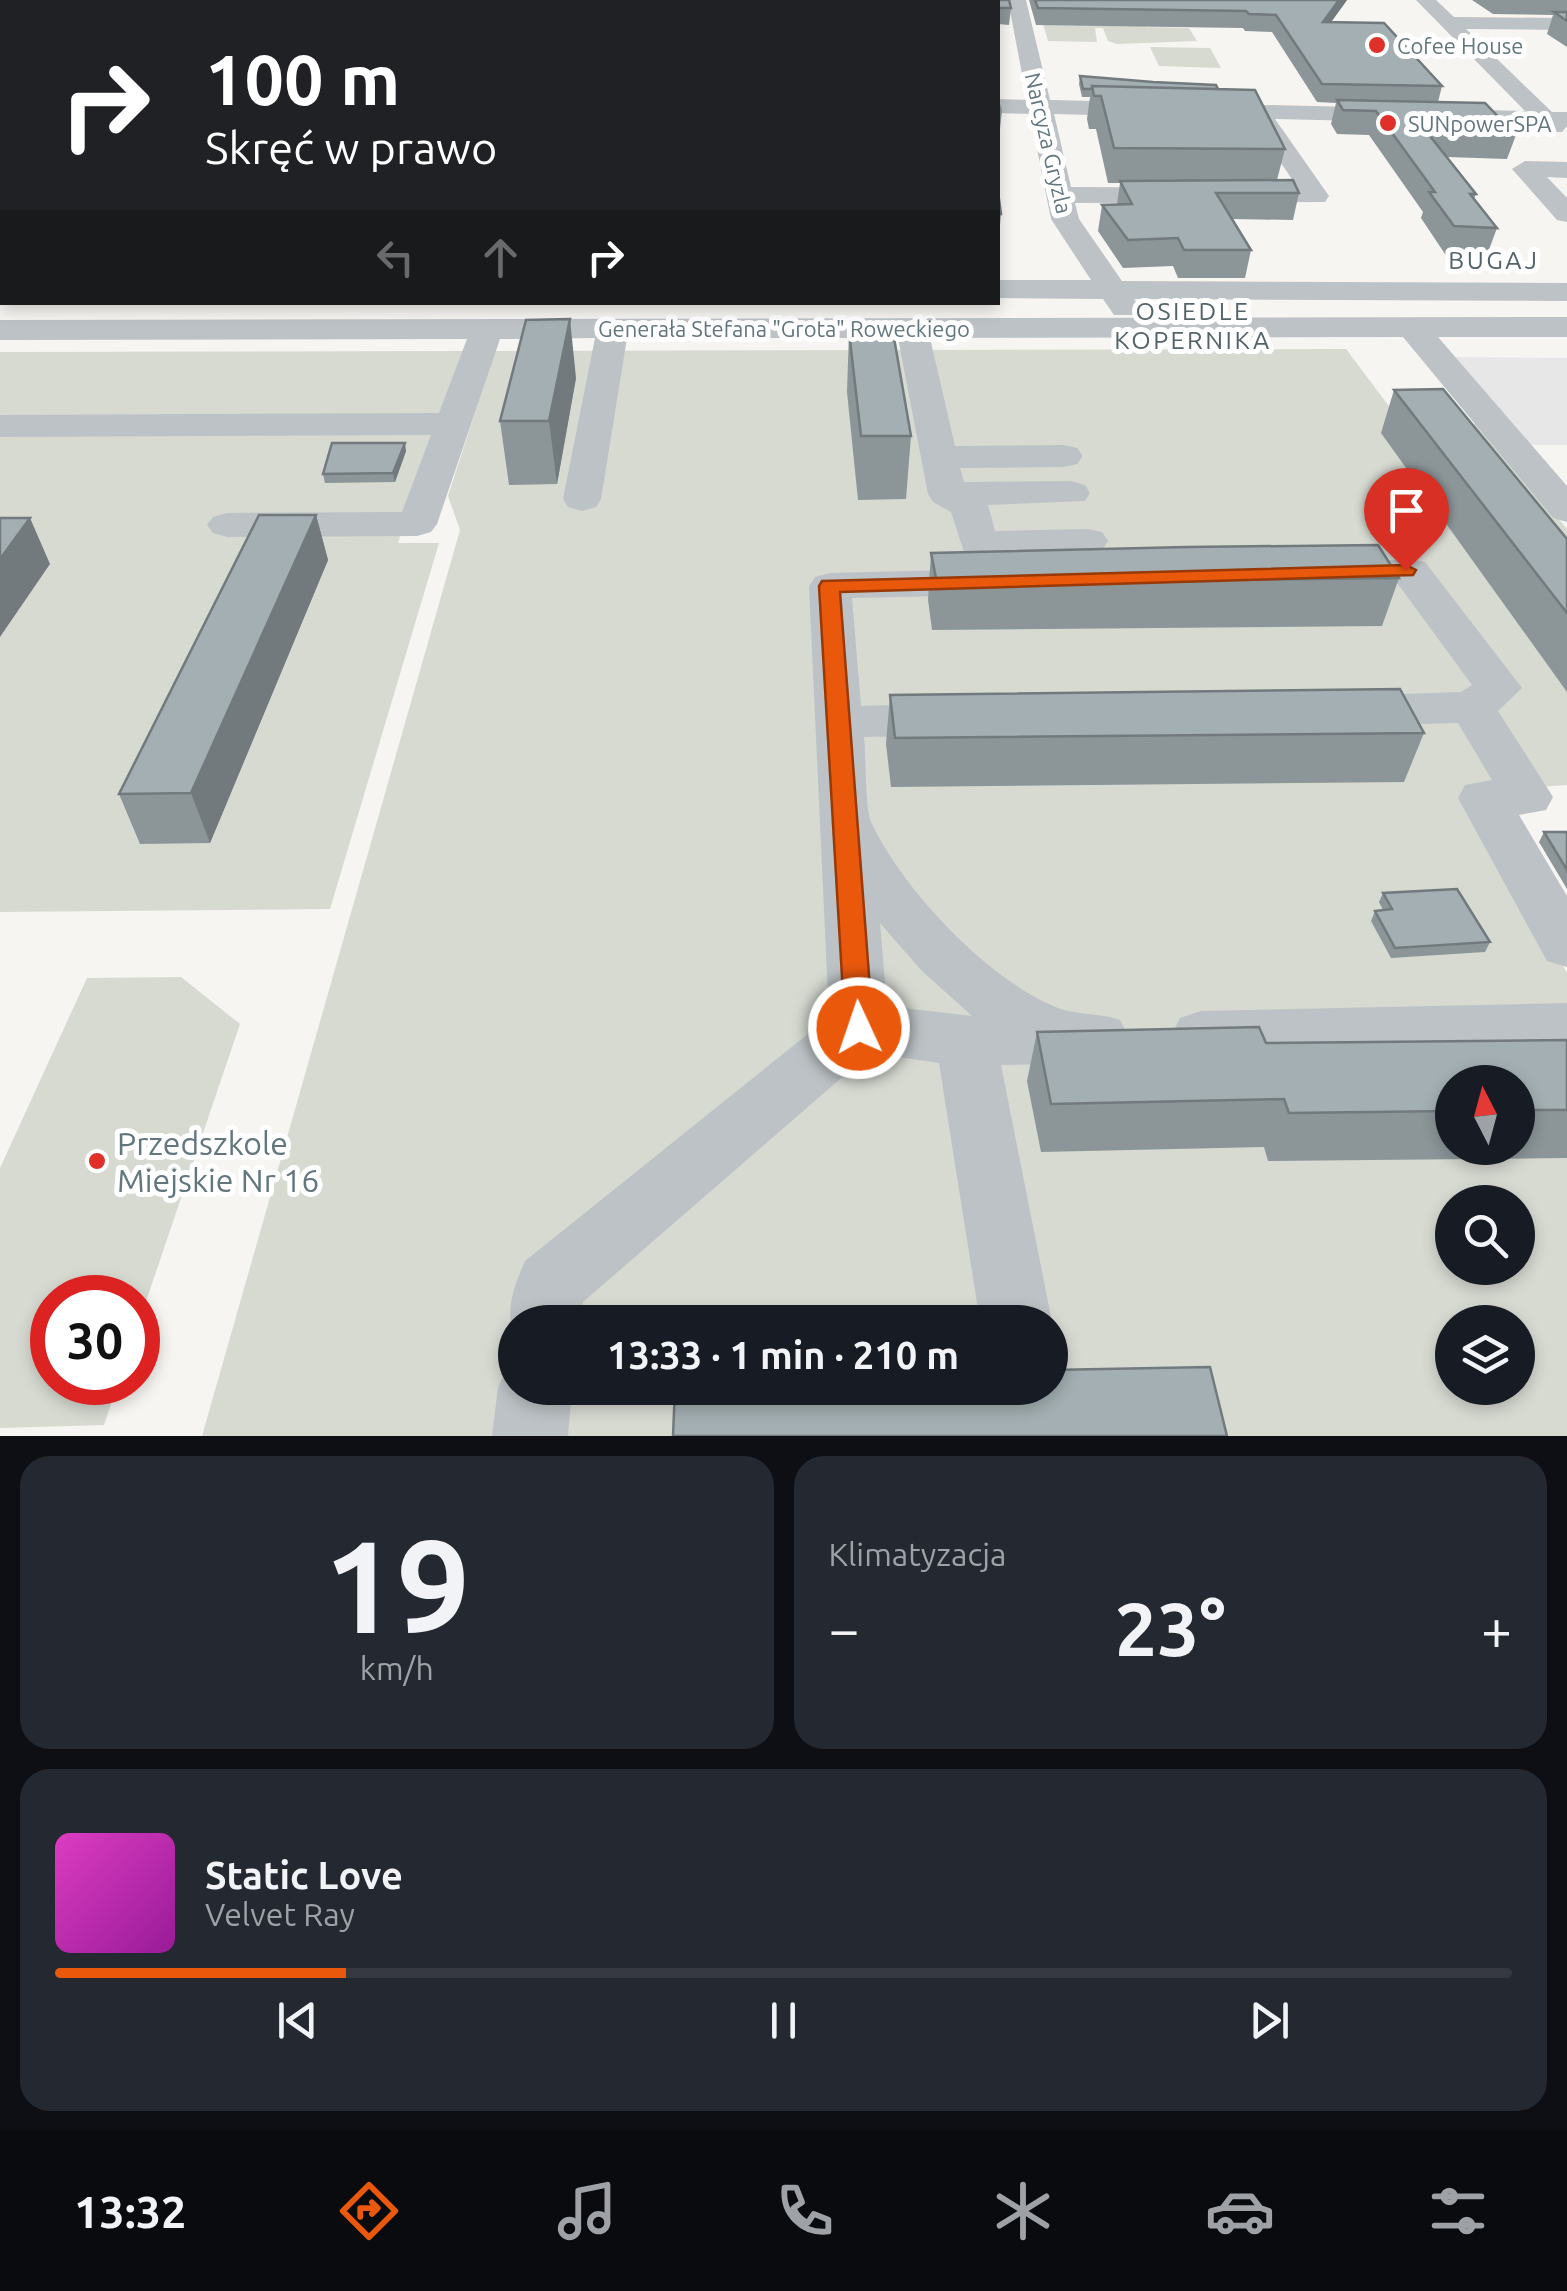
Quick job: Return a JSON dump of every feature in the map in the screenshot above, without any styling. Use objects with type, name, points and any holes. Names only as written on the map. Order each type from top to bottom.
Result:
[{"type":"street","points":[[1424,0],[1556,118],[1567,140]]},
{"type":"street","points":[[1494,2],[1567,12]]},
{"type":"street","name":"Narcyza Gryzla","points":[[1012,15],[1039,106],[1065,219],[1137,328]]},
{"type":"street","points":[[1449,23],[1567,24]]},
{"type":"street","points":[[1000,106],[1556,118]]},
{"type":"street","points":[[1059,195],[1316,196],[1294,158],[1274,141],[1259,112]]},
{"type":"street","points":[[1567,170],[1524,168],[1567,214]]},
{"type":"street","points":[[1000,262],[1093,260]]},
{"type":"street","points":[[1000,289],[1567,292]]},
{"type":"street","name":"Generała Stefana \"Grota\" Roweckiego","points":[[0,330],[384,316],[487,329],[672,315],[912,328],[1567,327]]},
{"type":"street","points":[[582,498],[623,320]]},
{"type":"street","points":[[1412,327],[1567,510]]},
{"type":"street","points":[[859,1028],[842,722],[830,586],[1098,560],[978,543],[969,506],[943,476],[912,328]]},
{"type":"street","points":[[227,525],[417,524],[487,329]]},
{"type":"street","points":[[0,426],[452,424]]},
{"type":"street","points":[[943,476],[1068,474]]},
{"type":"street","points":[[1288,574],[1410,570],[1499,688],[1472,707],[1295,712]]},
{"type":"street","points":[[1472,707],[1548,797]]},
{"type":"street","points":[[842,722],[995,718]]},
{"type":"street","points":[[1548,797],[1484,798],[1567,945]]},
{"type":"street","points":[[846,800],[860,856],[902,916],[985,994],[1048,1032],[1099,1038]]},
{"type":"street","points":[[547,1305],[550,1285],[859,1028],[966,1041],[1567,1028]]},
{"type":"street","points":[[966,1041],[1013,1305]]},
{"type":"street","points":[[530,1436],[534,1405]]},
{"type":"shaded area","points":[[1036,0],[1129,0],[1146,27],[1189,28],[1197,41],[1117,44],[1108,41],[1103,28],[1095,28],[1097,42],[1048,41]]},
{"type":"shaded area","points":[[1150,47],[1210,48],[1221,68],[1159,66]]},
{"type":"shaded area","points":[[1346,349],[1403,425],[1481,424],[1567,529],[1567,785],[1463,792],[1567,973],[1567,1436],[202,1436],[460,530],[448,496],[495,351]]},
{"type":"shaded area","points":[[464,351],[398,543],[439,543],[330,909],[0,912],[0,352]]},
{"type":"shaded area","points":[[1449,357],[1567,358],[1567,445],[1520,445]]},
{"type":"shaded area","name":"Przedszkole Miejskie Nr 16","points":[[181,977],[240,1024],[155,1275],[30,1275],[30,1405],[111,1405],[104,1425],[0,1428],[0,1168],[87,978]]},
{"type":"building","points":[[1000,0],[1009,0],[1011,8],[1000,8]]},
{"type":"building","points":[[1035,0],[1339,0],[1323,22],[1384,23],[1442,86],[1322,84],[1276,15],[1246,11],[1038,8]]},
{"type":"building","points":[[1080,76],[1216,85],[1218,89],[1083,89]]},
{"type":"building","points":[[1092,86],[1255,90],[1285,149],[1114,148],[1101,96],[1094,96]]},
{"type":"building","points":[[1337,100],[1485,103],[1516,135],[1426,131],[1476,194],[1470,194],[1497,228],[1454,226],[1429,192],[1435,192],[1376,111],[1343,110]]},
{"type":"building","points":[[1293,180],[1299,193],[1216,193],[1251,250],[1184,250],[1178,238],[1128,240],[1102,205],[1132,204],[1120,181]]},
{"type":"building","points":[[570,319],[549,421],[500,421],[526,320]]},
{"type":"building","points":[[849,332],[893,332],[911,436],[861,436]]},
{"type":"building","points":[[1443,389],[1567,539],[1567,613],[1394,390]]},
{"type":"building","points":[[332,443],[405,443],[393,473],[323,474]]},
{"type":"building","points":[[259,515],[316,515],[191,793],[119,794]]},
{"type":"building","points":[[0,518],[30,518],[0,559]]},
{"type":"building","points":[[1378,545],[1399,578],[937,583],[931,553],[1187,547]]},
{"type":"building","points":[[1400,689],[1424,733],[895,738],[890,695]]},
{"type":"building","points":[[1544,832],[1567,832],[1567,870]]},
{"type":"building","points":[[1457,889],[1490,942],[1395,948],[1375,911],[1392,909],[1383,893]]},
{"type":"building","points":[[1259,1027],[1266,1043],[1567,1040],[1567,1110],[1535,1110],[1535,1065],[1435,1065],[1435,1111],[1289,1113],[1284,1099],[1051,1104],[1037,1032]]},
{"type":"building","points":[[1210,1367],[1227,1436],[673,1436],[674,1405],[1068,1405],[1068,1370]]},
{"type":"place","name":"Cofee House","points":[[1377,45]]},
{"type":"place","name":"SUNpowerSPA","points":[[1388,123]]},
{"type":"place","name":"Przedszkole Miejskie Nr 16","points":[[97,1161]]},
{"type":"district","name":"BUGAJ","points":[[1494,260]]},
{"type":"district","name":"OSIEDLE KOPERNIKA","points":[[1193,326]]},
{"type":"route","points":[[859,1028],[842,722],[830,586],[1406,570]]}]
